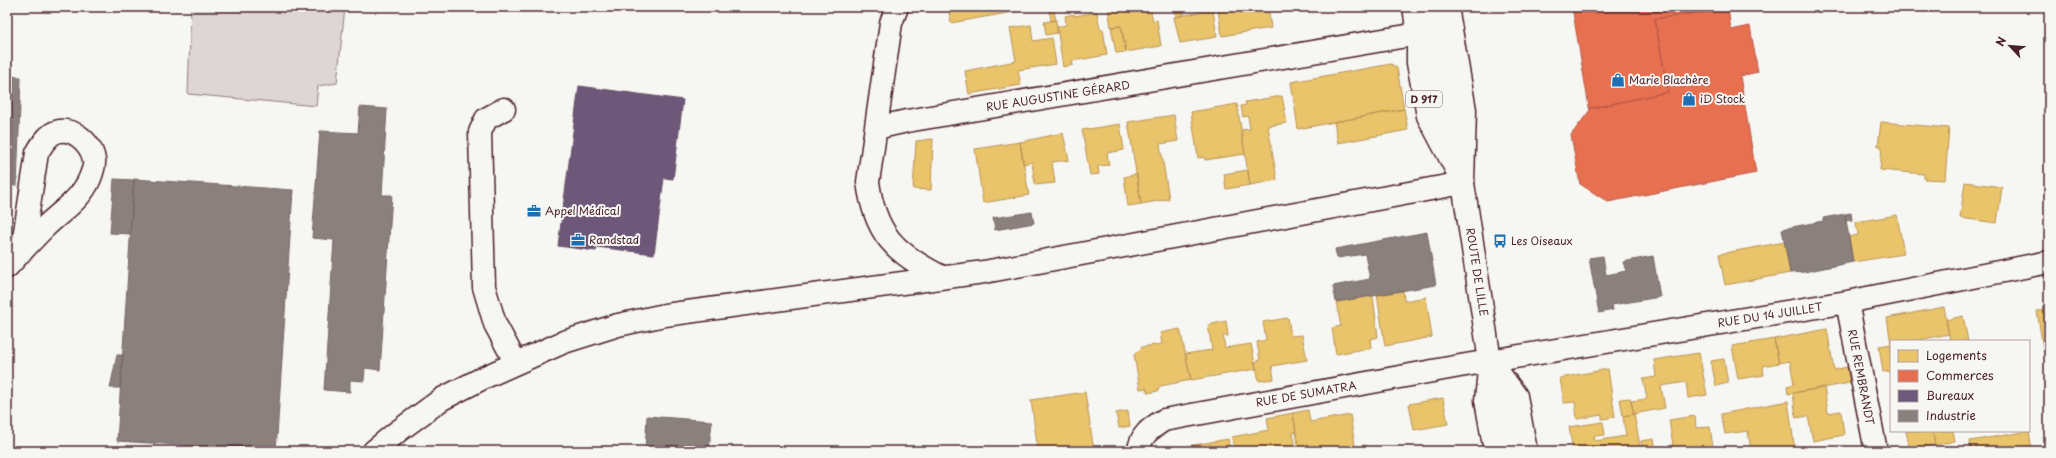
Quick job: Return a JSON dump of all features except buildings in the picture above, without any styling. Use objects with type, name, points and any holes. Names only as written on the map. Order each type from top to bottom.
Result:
[{"type":"street","points":[[897,7],[891,23],[868,182],[871,204],[876,220],[888,239],[900,251],[922,267],[940,276]]},
{"type":"street","name":"ROUTE DE LILLE","points":[[1414,7],[1418,34],[1418,63],[1428,116],[1463,184]]},
{"type":"street","points":[[374,451],[442,399],[516,363],[564,342],[618,325],[665,315],[940,276],[984,272],[1463,184],[1446,102],[1430,7]]},
{"type":"street","name":"ROUTE DE LILLE","points":[[1447,7],[1465,110],[1463,184],[1490,360],[1486,400],[1495,451]]},
{"type":"street","name":"RUE AUGUSTINE GÉRARD","points":[[876,128],[907,121],[1418,34]]},
{"type":"street","points":[[504,109],[486,119],[480,132],[484,287],[496,324],[516,363]]},
{"type":"street","points":[[68,132],[83,138],[92,150],[95,162],[90,179],[78,198],[46,226],[14,259],[37,153],[45,140],[54,133],[68,132]]},
{"type":"street","name":"RUE DU 14 JUILLET","points":[[1490,360],[1847,302],[2049,262]]},
{"type":"street","name":"RUE REMBRANDT","points":[[1847,302],[1876,451]]},
{"type":"street","points":[[1490,360],[1502,398],[1512,451]]},
{"type":"street","name":"ROUTE DE LILLE","points":[[1490,360],[1516,396],[1526,451]]},
{"type":"street","name":"RUE DE SUMATRA","points":[[1139,451],[1140,443],[1150,429],[1164,420],[1490,360]]},
{"type":"shaded area","points":[[191,7],[345,7],[337,83],[318,86],[316,106],[188,94]]},
{"type":"place","name":"Marie Blachère","points":[[1618,80]]},
{"type":"place","name":"iD Stock","points":[[1689,99]]},
{"type":"place","name":"Appel Médical","points":[[534,211]]},
{"type":"place","name":"Randstad","points":[[578,240]]},
{"type":"place","name":"Les Oiseaux","points":[[1500,241]]}]
